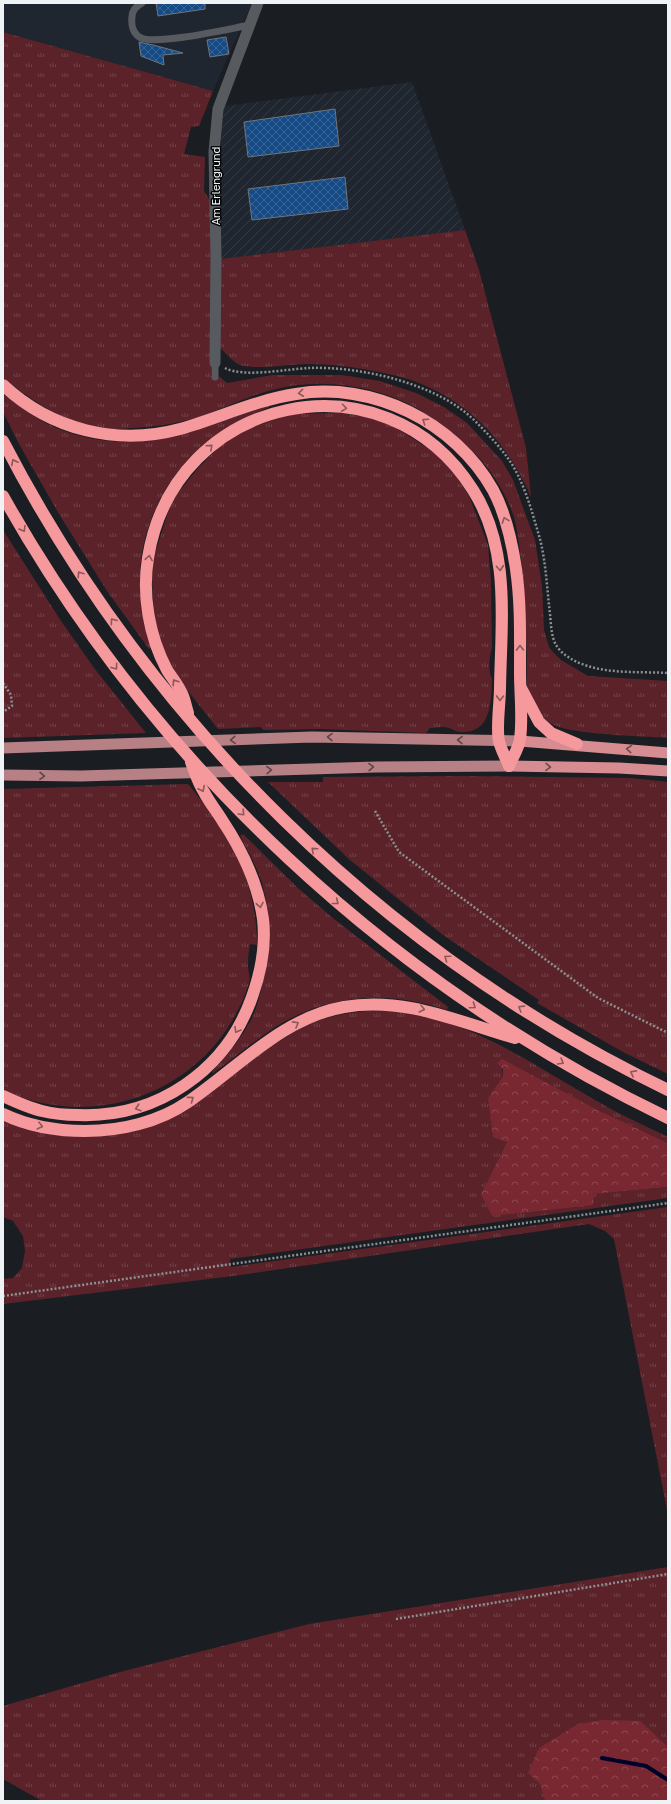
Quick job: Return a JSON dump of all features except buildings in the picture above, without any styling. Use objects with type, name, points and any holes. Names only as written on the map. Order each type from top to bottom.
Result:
[{"type":"highway","points":[[3,385],[27,404],[57,422],[82,430],[125,436],[181,429],[264,401],[296,393],[317,392],[357,395],[380,400],[416,414],[447,436],[472,459],[493,490],[506,522],[514,550],[519,589],[520,741],[509,766]]},
{"type":"highway","points":[[189,718],[183,694],[167,670],[158,650],[148,617],[148,559],[152,540],[163,507],[172,491],[192,464],[213,444],[242,425],[268,414],[287,409],[305,406],[339,407],[384,416],[417,432],[437,448],[458,469],[474,491],[484,511],[491,527],[499,555],[502,588],[499,740],[509,766]]},
{"type":"highway","points":[[3,441],[34,500],[76,568],[136,654],[189,718],[259,796],[304,840],[350,883],[442,955],[547,1024],[592,1051],[668,1090]]},
{"type":"highway","points":[[3,496],[44,565],[96,642],[119,673],[187,753],[243,815],[326,894],[377,936],[427,973],[527,1042],[668,1118]]},
{"type":"highway","points":[[520,687],[540,722],[551,733],[577,744]]},
{"type":"highway","points":[[520,741],[577,744],[668,753]]},
{"type":"highway","points":[[3,1096],[22,1105],[44,1112],[90,1116],[130,1110],[153,1103],[177,1091],[198,1076],[230,1042],[240,1026],[255,989],[260,972],[263,920],[257,891],[240,848],[203,791],[187,753]]},
{"type":"highway","points":[[509,766],[619,768],[668,772]]},
{"type":"highway","points":[[3,1114],[25,1123],[46,1128],[71,1131],[96,1131],[124,1128],[145,1122],[165,1115],[188,1102],[259,1047],[284,1030],[311,1016],[345,1006],[381,1003],[420,1008],[527,1042]]},
{"type":"main road","points":[[3,748],[272,738],[348,737],[520,741]]},
{"type":"main road","points":[[3,775],[81,776],[304,769],[509,766]]},
{"type":"street","name":"Am Erlengrund","points":[[215,363],[216,256],[214,152],[218,109],[258,3]]},
{"type":"lane","points":[[142,3],[133,11],[131,21],[135,33],[144,38],[159,40],[176,38],[250,25]]},
{"type":"lane","name":"Am Erlengrund","points":[[215,363],[215,377]]},
{"type":"path","points":[[3,683],[11,695],[12,706],[3,712]]},
{"type":"path","points":[[375,811],[399,852],[598,998],[668,1033]]},
{"type":"path","points":[[3,1296],[668,1202]]},
{"type":"path","points":[[396,1619],[668,1574]]},
{"type":"shaded area","points":[[3,3],[252,3],[213,91],[3,32]]},
{"type":"shaded area","points":[[412,82],[465,230],[220,259],[221,117],[225,106]]},
{"type":"green space","points":[[3,32],[213,91],[199,126],[191,127],[184,154],[205,157],[204,191],[210,201],[212,260],[211,376],[220,377],[227,383],[273,375],[341,375],[380,381],[416,393],[444,407],[467,423],[502,461],[513,480],[535,540],[542,586],[544,630],[549,647],[561,660],[588,676],[668,681],[668,738],[606,734],[559,727],[550,723],[535,708],[529,696],[527,684],[527,652],[523,583],[518,537],[513,514],[498,483],[479,457],[442,425],[411,405],[392,397],[353,386],[312,384],[272,390],[182,422],[148,427],[107,429],[86,425],[61,416],[27,396],[3,377]]},
{"type":"green space","points":[[465,230],[479,270],[526,448],[531,497],[510,458],[483,424],[466,410],[429,387],[398,376],[343,366],[307,364],[261,367],[244,366],[235,362],[219,347],[220,259]]},
{"type":"green space","points":[[3,394],[21,408],[47,424],[83,437],[110,441],[137,441],[163,438],[215,424],[269,405],[269,407],[225,429],[207,442],[176,474],[164,492],[154,512],[147,532],[142,554],[140,576],[143,612],[151,648],[149,649],[107,591],[59,514],[19,444],[3,412]]},
{"type":"green space","points":[[339,413],[367,417],[395,427],[434,452],[455,474],[469,496],[488,545],[491,582],[492,648],[489,664],[492,679],[488,714],[484,722],[478,728],[471,731],[459,732],[442,727],[430,728],[426,733],[321,729],[264,730],[260,727],[218,729],[184,686],[166,657],[154,617],[152,577],[153,560],[169,509],[177,494],[199,467],[219,447],[245,430],[289,414]]},
{"type":"green space","points":[[3,530],[59,618],[94,668],[146,733],[3,738]]},
{"type":"green space","points":[[460,776],[630,778],[668,782],[668,1074],[623,1052],[537,1003],[539,1000],[443,935],[350,860],[268,782],[323,782],[323,777]]},
{"type":"green space","points":[[188,784],[228,839],[238,858],[252,898],[257,945],[250,944],[248,955],[249,983],[233,1019],[210,1050],[183,1074],[150,1092],[115,1103],[78,1107],[40,1103],[3,1090],[3,789]]},
{"type":"green space","points":[[243,834],[299,889],[334,919],[448,1007],[447,1010],[405,1000],[384,998],[363,998],[322,1006],[302,1013],[264,1034],[213,1073],[212,1072],[239,1039],[252,1018],[261,992],[266,971],[269,933],[265,895],[258,871],[240,836]]},
{"type":"green space","points":[[382,1010],[411,1013],[439,1020],[467,1030],[519,1056],[613,1110],[668,1137],[668,1143],[598,1110],[501,1059],[503,1076],[488,1098],[507,1142],[481,1194],[593,1205],[593,1194],[668,1187],[668,1198],[230,1259],[231,1267],[668,1207],[668,1515],[614,1239],[605,1231],[589,1224],[233,1276],[3,1304],[3,1279],[13,1278],[22,1268],[25,1251],[23,1236],[13,1221],[3,1217],[3,1119],[48,1133],[77,1137],[92,1137],[124,1133],[308,1024],[344,1014]]},
{"type":"green space","points":[[502,1059],[598,1110],[668,1143],[668,1187],[594,1194],[593,1205],[492,1216],[481,1194],[507,1142],[493,1137],[488,1098],[503,1076],[503,1069],[497,1063]]},
{"type":"green space","points":[[668,1567],[668,1747],[665,1746],[540,1784],[547,1801],[42,1801],[3,1779],[3,1706],[120,1672],[309,1624]]},
{"type":"green space","points":[[604,1720],[640,1721],[668,1747],[668,1801],[545,1800],[540,1784],[528,1773],[539,1748],[578,1724]]},
{"type":"waterway","points":[[602,1758],[646,1766],[668,1780]]}]
